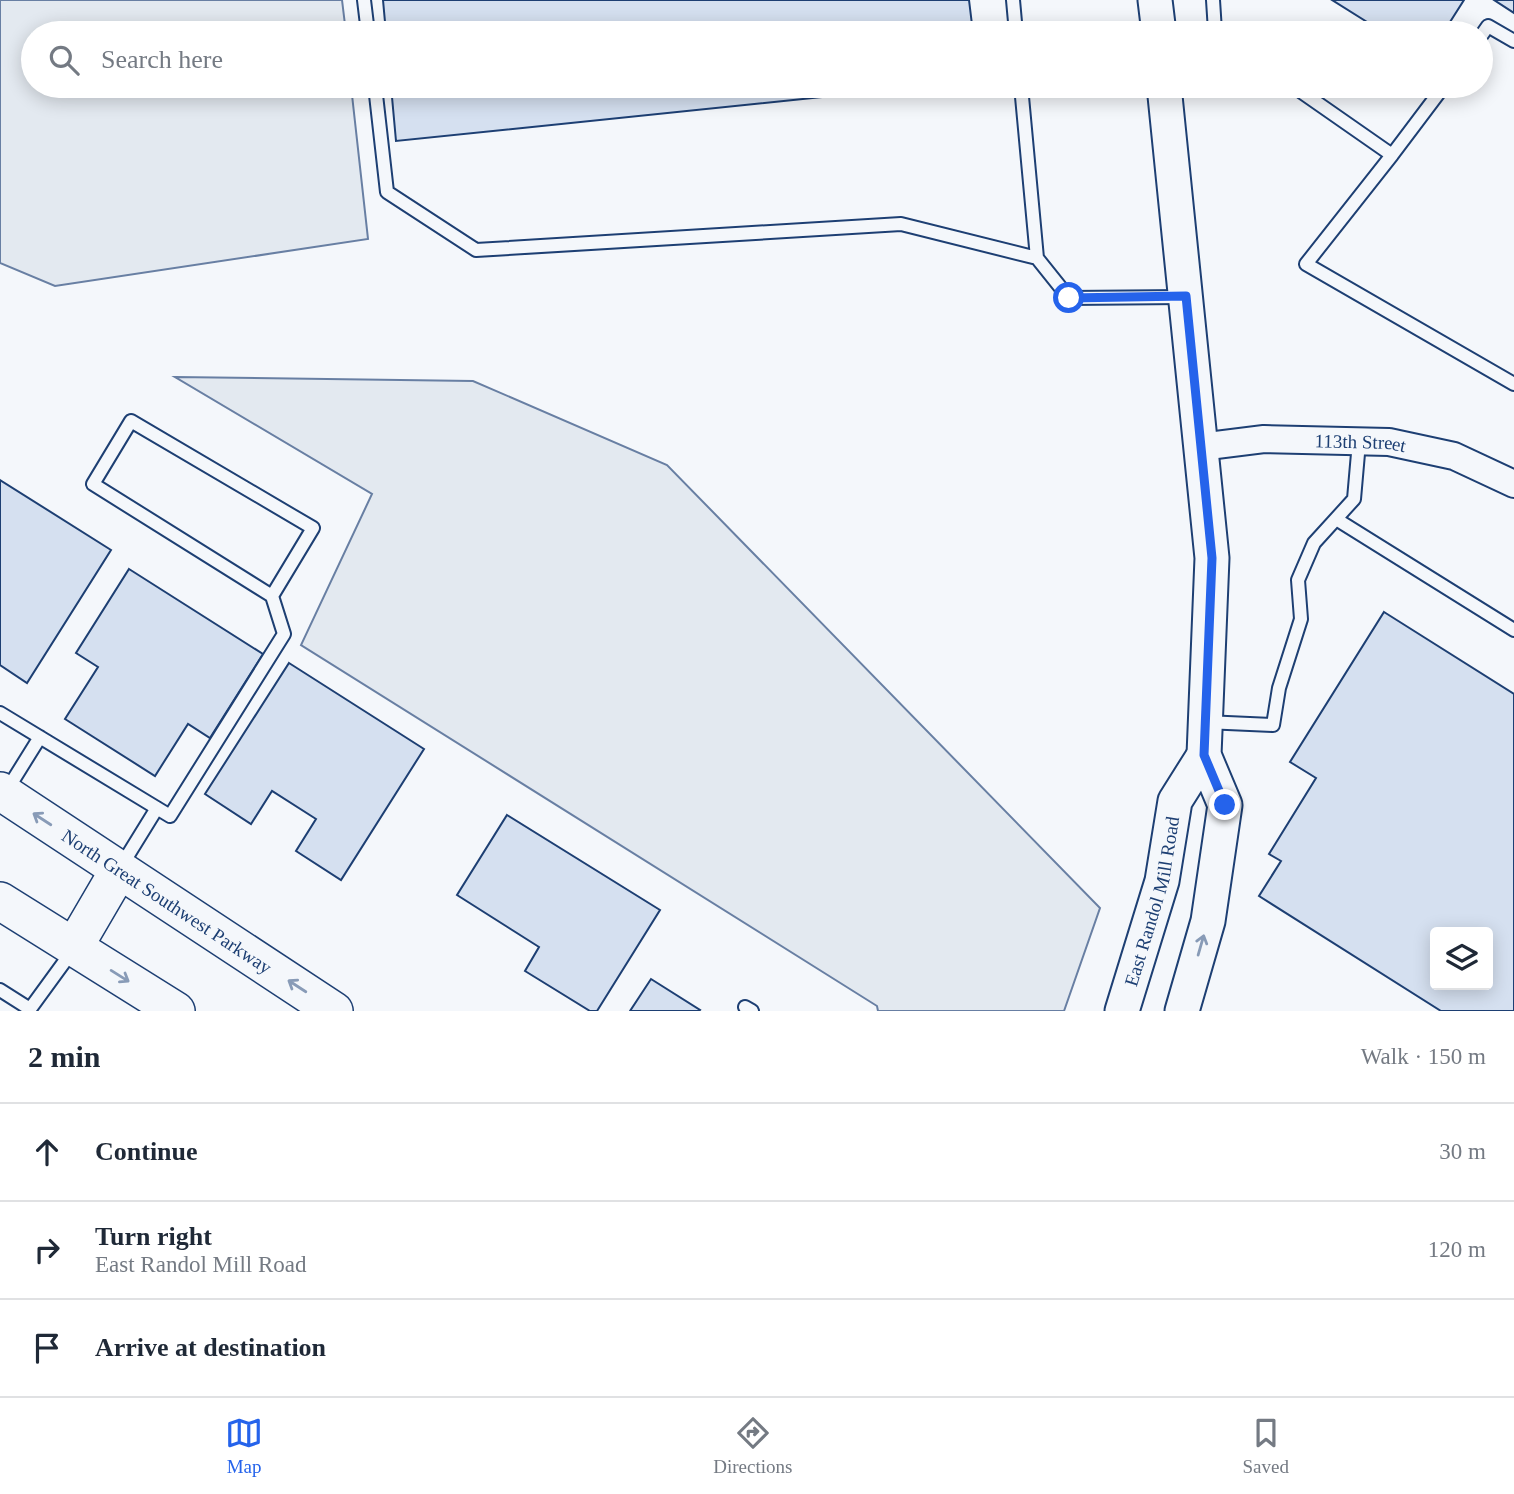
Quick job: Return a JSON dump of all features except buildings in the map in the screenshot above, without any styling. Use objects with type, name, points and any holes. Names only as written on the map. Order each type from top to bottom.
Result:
[{"type":"main road","name":"North Great Southwest Parkway","points":[[2,793],[334,1011]]},
{"type":"main road","points":[[75,947],[119,870]]},
{"type":"main road","points":[[0,901],[176,1011]]},
{"type":"street","points":[[1155,0],[1158,21]]},
{"type":"street","points":[[1165,98],[1212,558],[1204,755],[1225,805],[1208,921],[1182,1011]]},
{"type":"street","name":"113th Street","points":[[1200,447],[1264,439],[1389,442],[1454,456],[1514,484]]},
{"type":"street","name":"East Randol Mill Road","points":[[1122,1011],[1162,881],[1175,801],[1204,755]]},
{"type":"lane","points":[[364,0],[367,21]]},
{"type":"lane","points":[[1013,0],[1015,21]]},
{"type":"lane","points":[[1213,0],[1213,21]]},
{"type":"lane","points":[[1493,28],[1514,41]]},
{"type":"lane","points":[[376,98],[387,192],[476,250],[901,224],[1037,258]]},
{"type":"lane","points":[[1022,98],[1037,258],[1069,298],[1186,296]]},
{"type":"lane","points":[[1310,98],[1392,155]]},
{"type":"lane","points":[[1435,98],[1306,264],[1514,384]]},
{"type":"lane","points":[[0,713],[170,816],[284,634],[272,596],[93,484],[131,421],[313,528],[272,596]]},
{"type":"lane","points":[[1205,722],[1273,724],[1279,688],[1301,619],[1298,579],[1314,543],[1354,499],[1359,442]]},
{"type":"lane","points":[[1336,519],[1514,630]]},
{"type":"lane","points":[[2,793],[40,737]]},
{"type":"lane","points":[[119,870],[157,808]]},
{"type":"lane","points":[[0,990],[30,1009],[75,947]]},
{"type":"shaded area","points":[[0,0],[342,0],[345,21],[21,21],[21,98],[352,98],[368,239],[55,286],[0,263]]},
{"type":"shaded area","points":[[175,377],[473,381],[667,465],[1100,908],[1064,1011],[878,1011],[877,1006],[301,645],[372,494]]},
{"type":"route","points":[[1069,298],[1186,296],[1212,558],[1204,755],[1225,805]]}]
